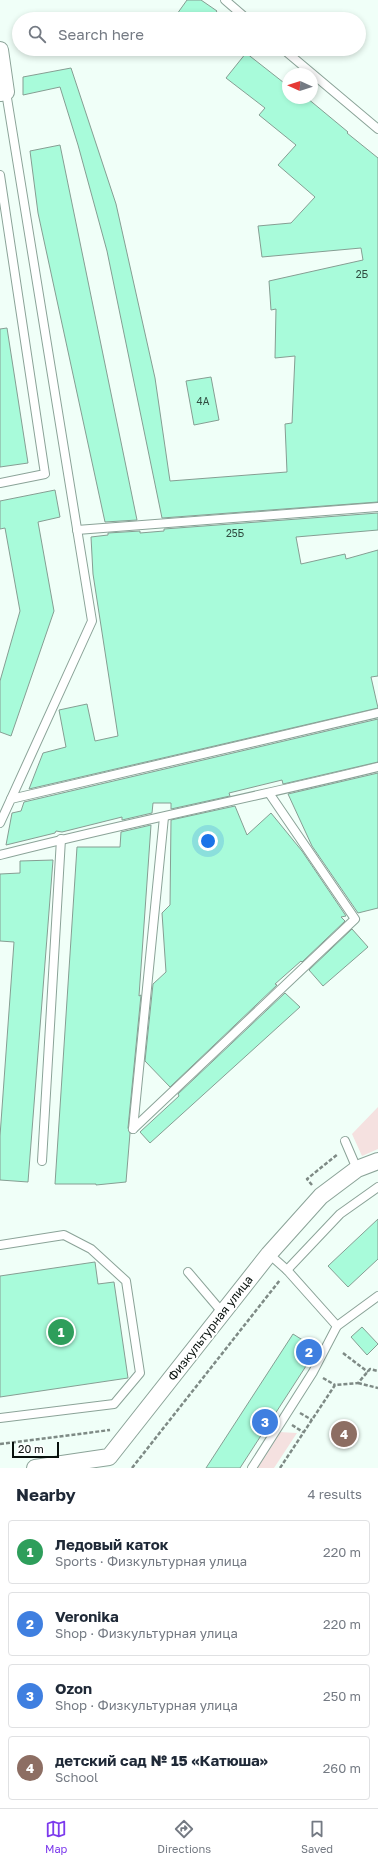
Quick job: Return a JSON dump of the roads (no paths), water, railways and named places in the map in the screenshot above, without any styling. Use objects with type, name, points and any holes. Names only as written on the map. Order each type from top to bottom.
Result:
[{"type":"street","points":[[0,50],[3,92]]},
{"type":"street","name":"Физкультурная улица","points":[[35,1468],[110,1462],[222,1312],[269,1254],[322,1196],[357,1169],[378,1161]]},
{"type":"lane","points":[[224,0],[239,12]]},
{"type":"lane","points":[[291,56],[378,129]]},
{"type":"lane","points":[[0,823],[92,621],[3,92]]},
{"type":"lane","points":[[0,175],[45,474],[0,483]]},
{"type":"lane","points":[[77,530],[378,507]]},
{"type":"lane","points":[[11,799],[378,713]]},
{"type":"lane","points":[[0,856],[62,839],[164,817],[378,767]]},
{"type":"lane","points":[[164,817],[133,1129],[355,919],[269,793]]},
{"type":"lane","points":[[42,1161],[62,839]]},
{"type":"lane","points":[[345,1141],[357,1169]]},
{"type":"lane","points":[[287,1270],[340,1214],[378,1187]]},
{"type":"lane","points":[[0,1245],[64,1235],[91,1249],[97,1254],[126,1281],[140,1373],[114,1404],[0,1418]]},
{"type":"lane","points":[[269,1254],[287,1270],[337,1326]]},
{"type":"lane","points":[[188,1272],[222,1312]]},
{"type":"lane","points":[[252,1468],[313,1372],[337,1326],[378,1296]]},
{"type":"place","name":"Ледовый каток","points":[[61,1332]]},
{"type":"place","name":"Veronika","points":[[309,1352]]},
{"type":"place","name":"Ozon","points":[[265,1422]]},
{"type":"place","name":"детский сад № 15 «Катюша»","points":[[344,1434]]}]
